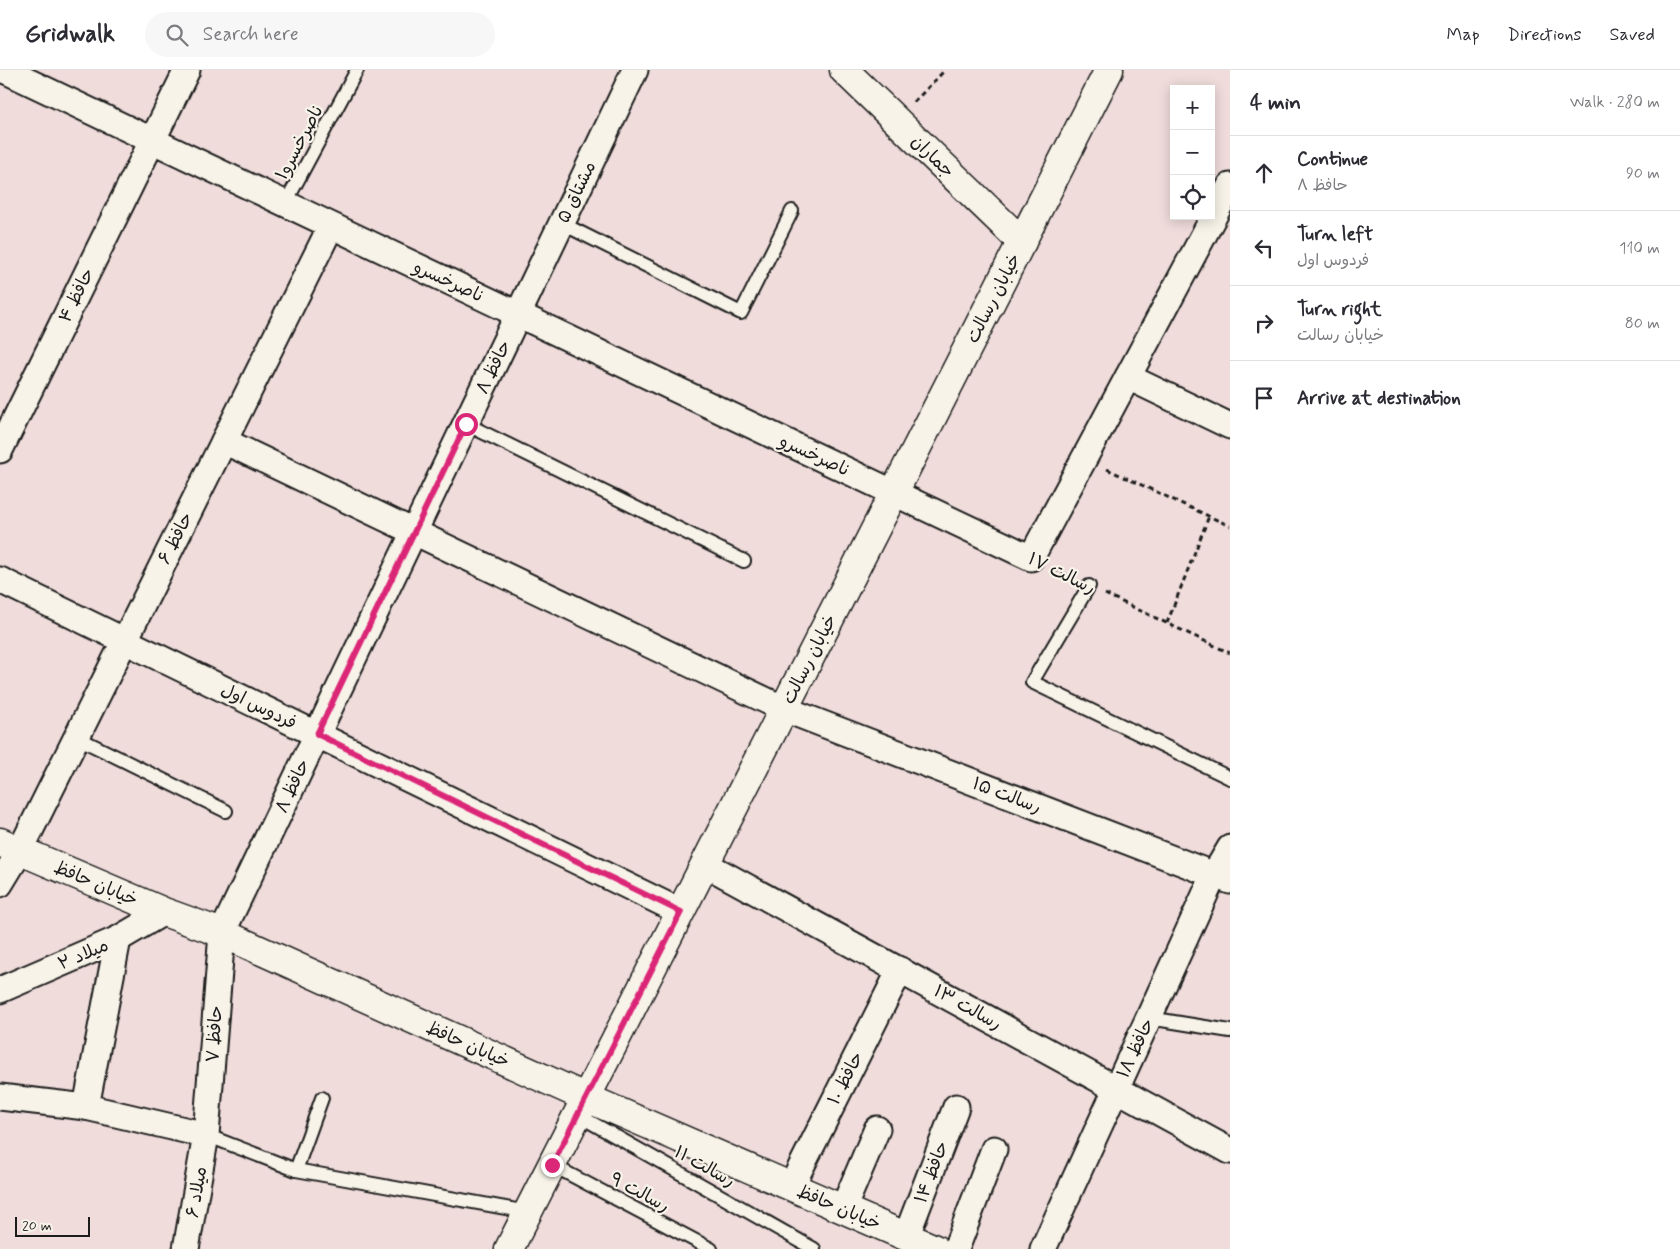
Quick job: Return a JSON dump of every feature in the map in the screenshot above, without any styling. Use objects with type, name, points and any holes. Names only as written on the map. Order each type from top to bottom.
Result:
[{"type":"street","name":"ناصرخسرو","points":[[4,70],[894,493]]},
{"type":"street","name":"حافظ ۴","points":[[0,450],[187,70]]},
{"type":"street","name":"مشتاق ۵","points":[[518,314],[635,70]]},
{"type":"street","name":"جماران","points":[[844,70],[1022,242]]},
{"type":"street","name":"خیابان رسالت","points":[[509,1249],[1109,70]]},
{"type":"street","points":[[1030,558],[1128,377],[1221,222],[1230,186]]},
{"type":"street","name":"حافظ ۶","points":[[0,884],[11,851],[76,737],[332,226]]},
{"type":"street","name":"حافظ ۸","points":[[222,933],[518,314]]},
{"type":"street","points":[[1128,377],[1230,426]]},
{"type":"street","name":"رسالت ۱۵","points":[[224,441],[784,709],[1222,878]]},
{"type":"street","name":"رسالت ۱۷","points":[[894,493],[1030,558]]},
{"type":"street","name":"فردوس اول","points":[[0,580],[681,912]]},
{"type":"street","name":"حافظ ۱۸","points":[[1043,1249],[1149,1018],[1222,878],[1230,848]]},
{"type":"street","name":"خیابان حافظ","points":[[11,851],[222,933],[582,1106],[791,1186],[934,1249]]},
{"type":"street","name":"رسالت ۱۳","points":[[705,864],[1230,1151]]},
{"type":"street","name":"میلاد ۲","points":[[0,990],[118,939],[164,912]]},
{"type":"street","name":"حافظ ۷","points":[[206,1135],[222,933]]},
{"type":"street","points":[[86,1107],[118,939]]},
{"type":"street","name":"حافظ ۱۰","points":[[791,1186],[900,970]]},
{"type":"street","points":[[0,1097],[86,1107],[206,1135]]},
{"type":"street","name":"حافظ ۱۴","points":[[906,1237],[956,1107]]},
{"type":"street","points":[[843,1209],[877,1129]]},
{"type":"street","name":"میلاد ۶","points":[[186,1249],[206,1135]]},
{"type":"street","points":[[956,1249],[994,1149]]},
{"type":"lane","name":"ناصرخسرو۱","points":[[285,204],[357,70]]},
{"type":"lane","points":[[562,223],[742,312],[792,211]]},
{"type":"lane","points":[[466,424],[744,561]]},
{"type":"lane","points":[[1089,586],[1032,682],[1230,778]]},
{"type":"lane","points":[[76,737],[226,811]]},
{"type":"lane","points":[[1149,1018],[1230,1031]]},
{"type":"lane","points":[[296,1170],[322,1098]]},
{"type":"lane","name":"رسالت ۱۱","points":[[582,1106],[814,1249]]},
{"type":"lane","points":[[206,1135],[296,1170],[528,1212]]},
{"type":"lane","name":"رسالت ۹","points":[[552,1165],[711,1249]]},
{"type":"path","points":[[896,120],[945,70]]},
{"type":"path","points":[[1084,458],[1230,526]]},
{"type":"path","points":[[1167,623],[1209,516]]},
{"type":"path","name":"رسالت ۱۷","points":[[1030,558],[1230,653]]},
{"type":"route","points":[[466,424],[317,734],[681,912],[552,1165]]}]
